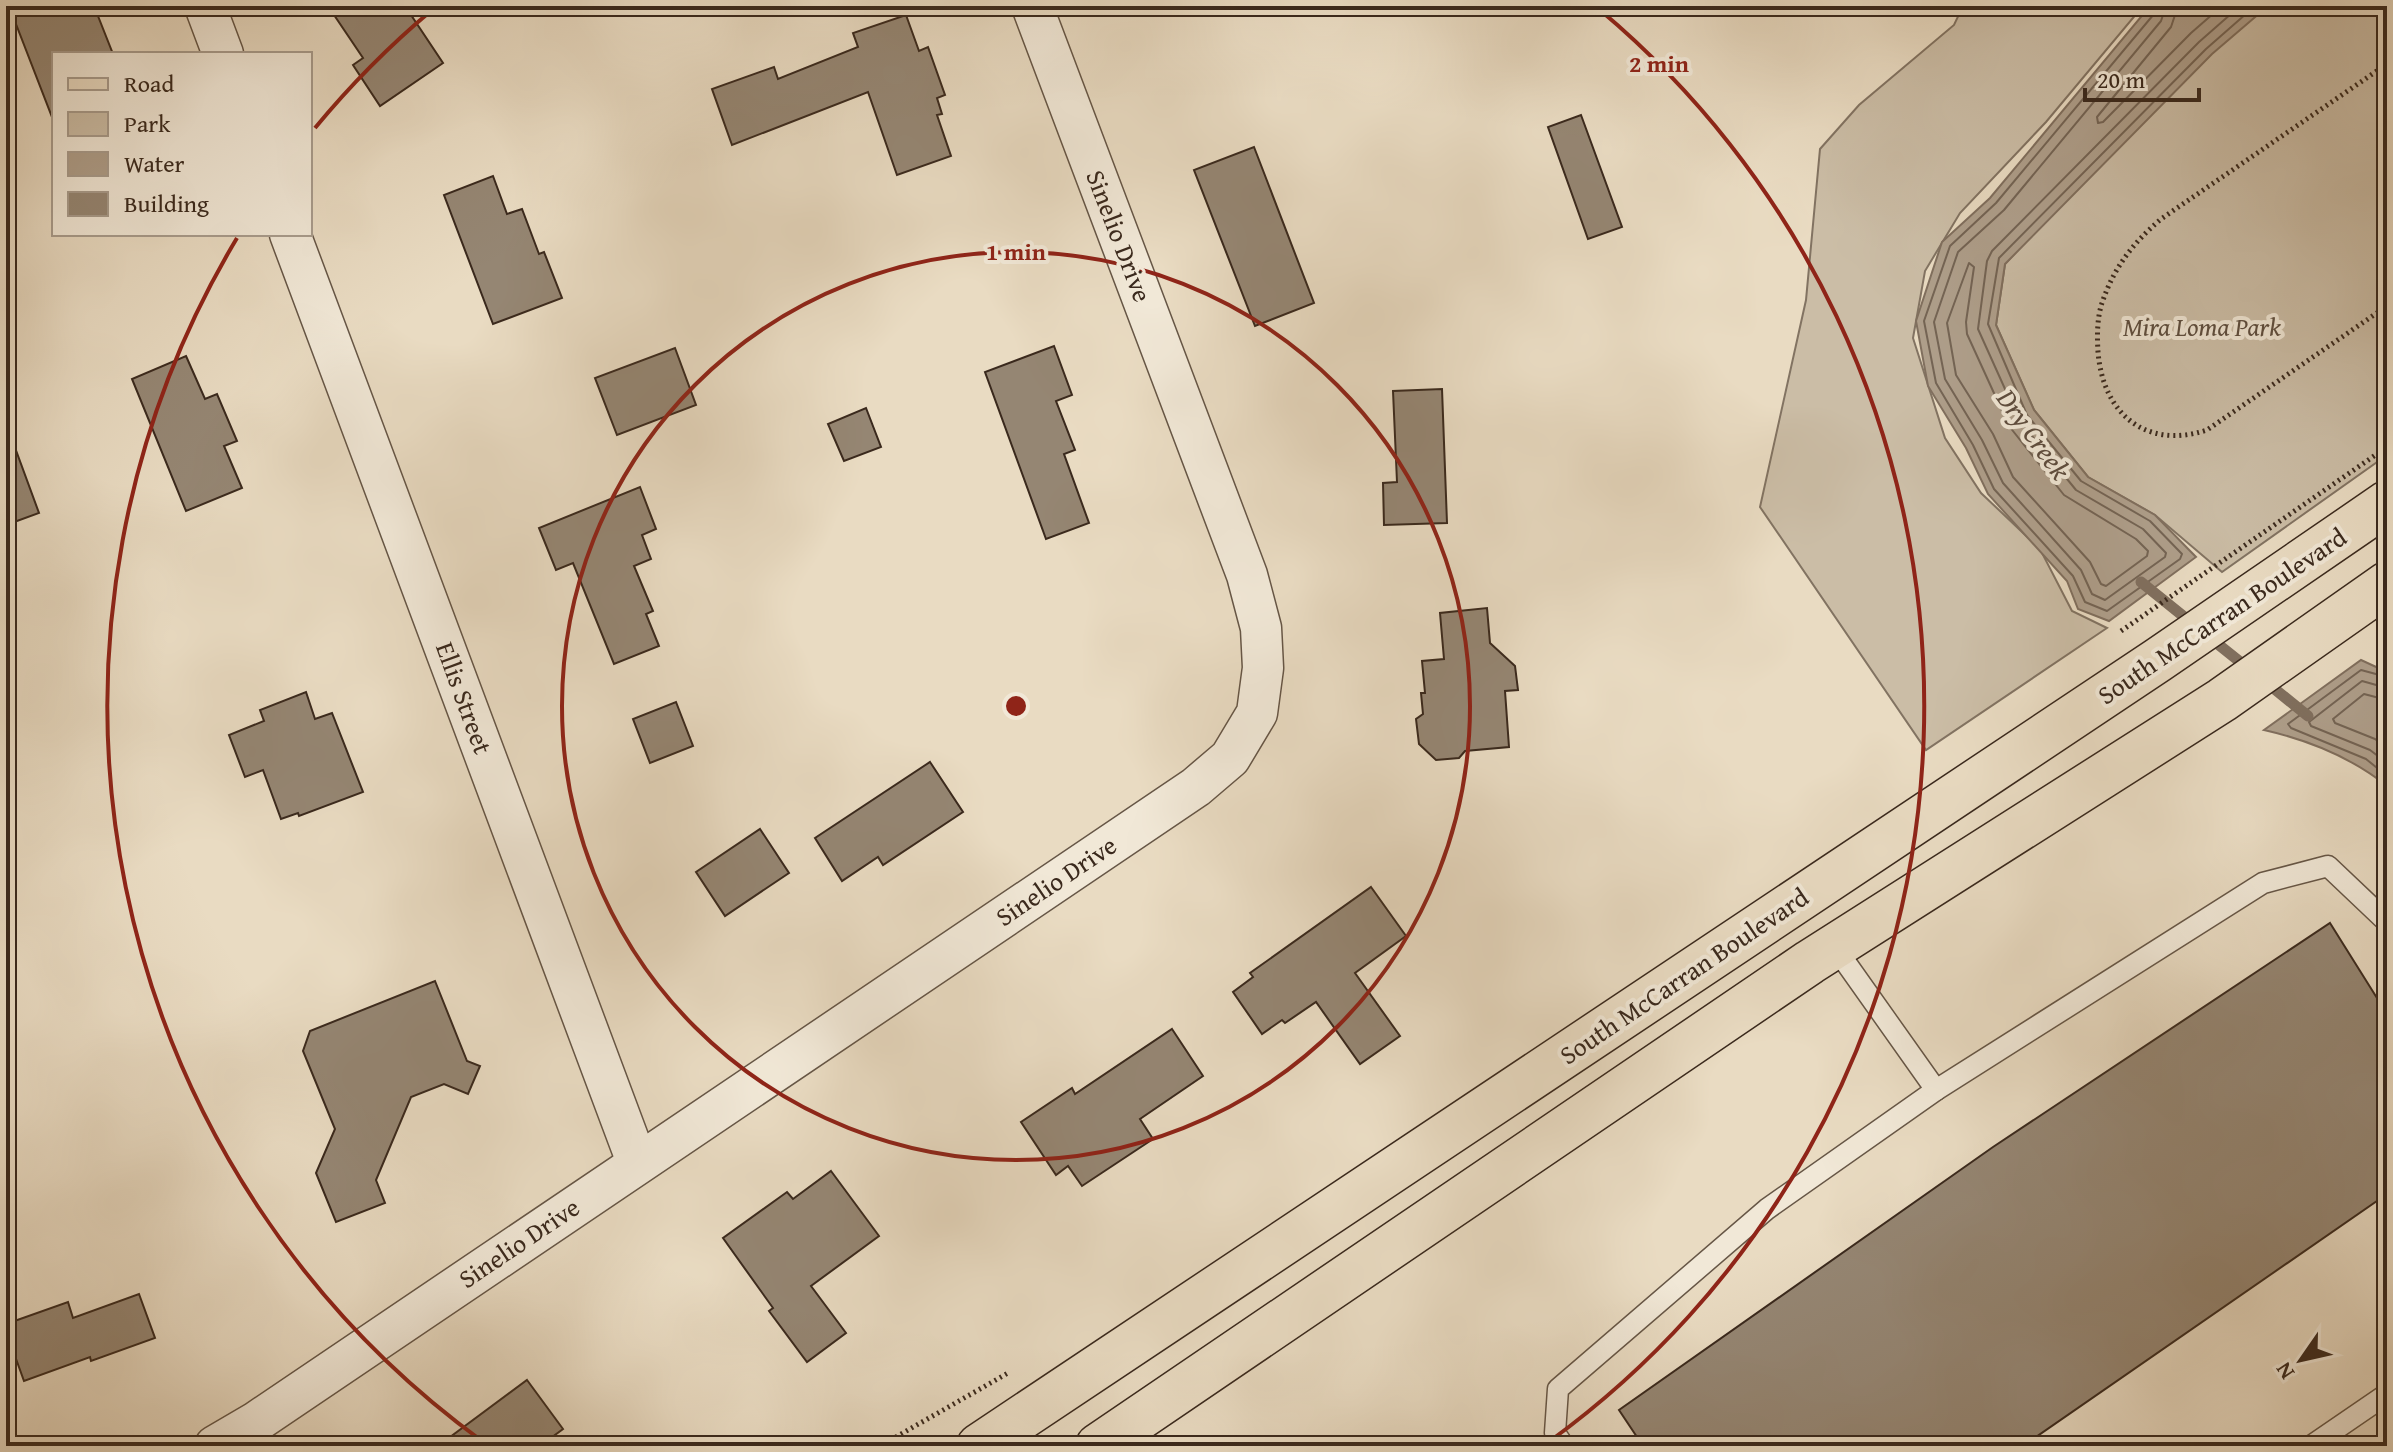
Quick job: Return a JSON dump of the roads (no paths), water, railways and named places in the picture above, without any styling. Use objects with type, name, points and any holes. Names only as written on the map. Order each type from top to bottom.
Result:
[{"type":"main road","name":"South McCarran Boulevard","points":[[979,1446],[2158,660],[2387,503]]},
{"type":"main road","points":[[1098,1446],[1834,946],[2222,700],[2387,584]]},
{"type":"street","points":[[205,6],[222,52]]},
{"type":"street","name":"Sinelio Drive","points":[[215,1446],[256,1422],[1196,787],[1230,758],[1257,713],[1263,668],[1261,628],[1247,575],[1032,6]]},
{"type":"street","name":"Ellis Street","points":[[291,236],[637,1162]]},
{"type":"lane","points":[[1564,1446],[1555,1433],[1558,1389],[1767,1209],[1936,1090],[2263,883],[2328,866],[2387,922]]},
{"type":"lane","points":[[1834,946],[1936,1090]]},
{"type":"lane","points":[[2311,1446],[2387,1394]]},
{"type":"water","points":[[2150,6],[2268,6],[2212,54],[2005,264],[1996,325],[2034,410],[2088,477],[2155,515],[2196,557],[2109,621],[2078,609],[2067,581],[1988,494],[1966,448],[1928,386],[1916,321],[1942,242],[1990,198]]},
{"type":"water","points":[[2361,660],[2387,672],[2387,786],[2329,751],[2264,730]]},
{"type":"waterway","name":"Dry Creek","points":[[2141,582],[2193,624]]},
{"type":"waterway","name":"Dry Creek","points":[[2209,637],[2249,669]]},
{"type":"waterway","name":"Dry Creek","points":[[2266,682],[2308,716]]},
{"type":"park label","name":"Mira Loma Park","points":[[2202,327]]}]
